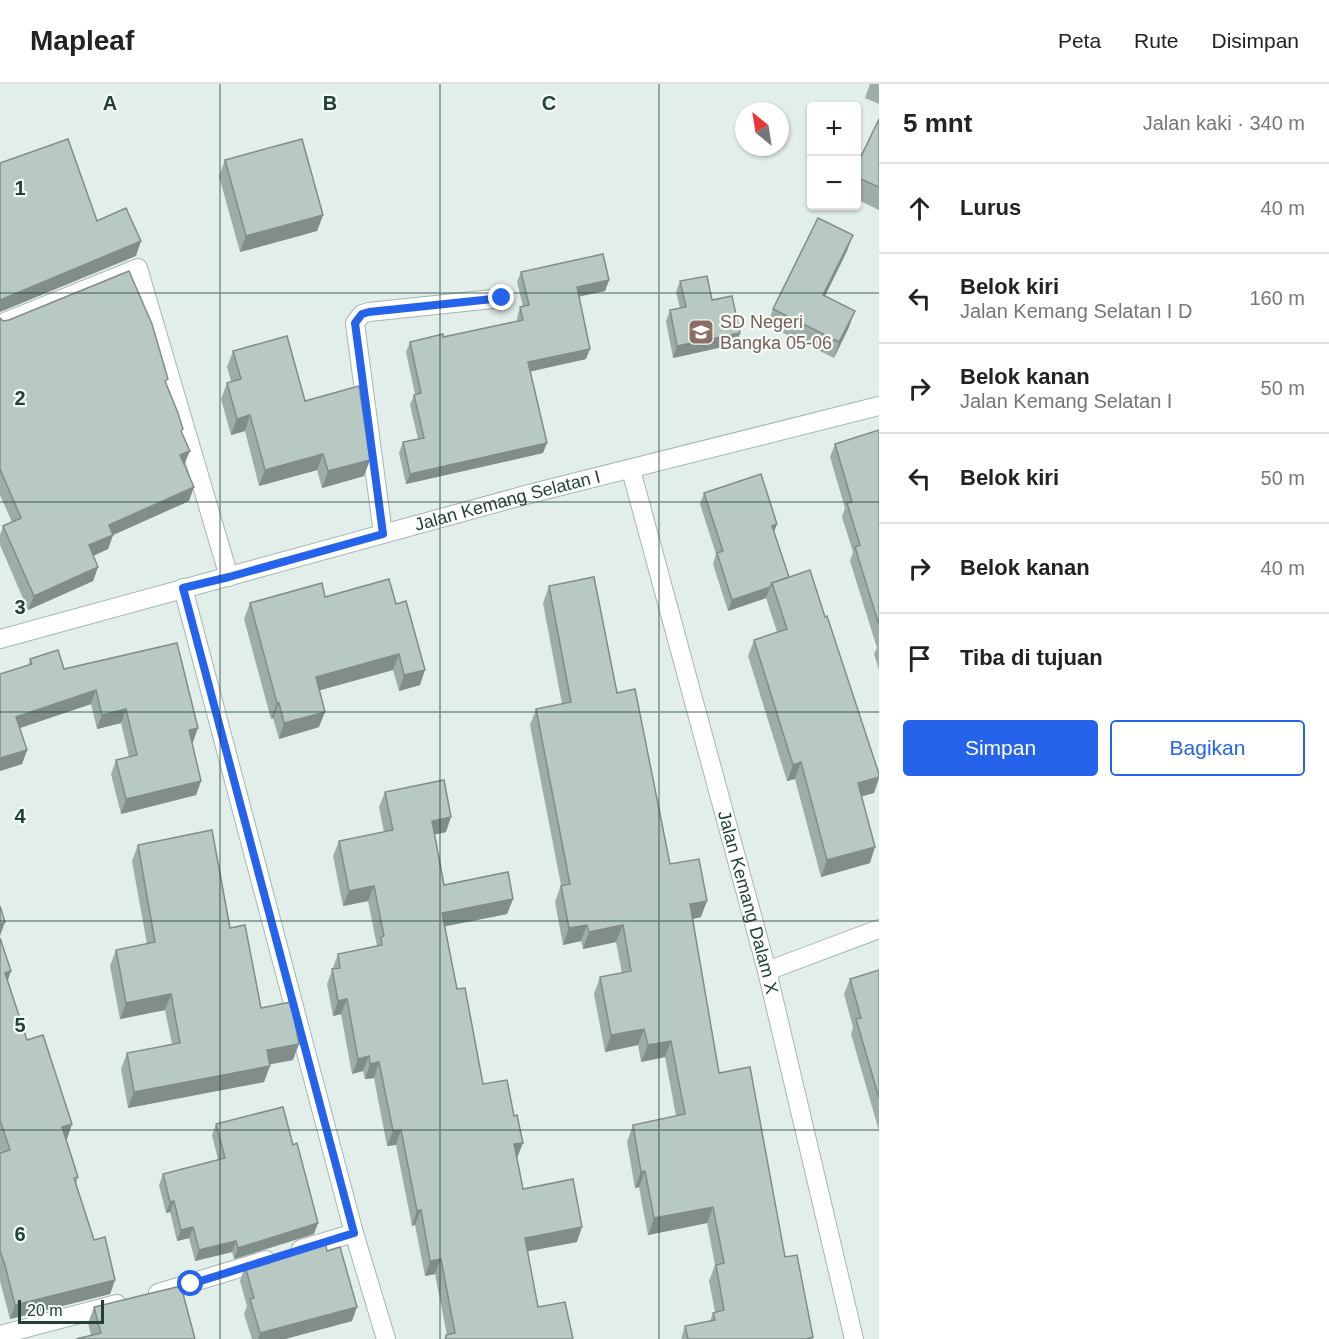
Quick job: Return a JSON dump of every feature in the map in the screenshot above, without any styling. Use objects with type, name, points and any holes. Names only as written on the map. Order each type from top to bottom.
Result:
[{"type":"street","points":[[0,324],[138,268],[229,577]]},
{"type":"street","points":[[383,534],[355,323],[362,314],[369,312],[502,298]]},
{"type":"street","name":"Jalan Kemang Selatan I","points":[[0,639],[529,494],[879,406]]},
{"type":"street","name":"Jalan Kemang Dalam X","points":[[631,470],[767,971],[854,1339]]},
{"type":"street","points":[[183,588],[354,1233],[386,1339]]},
{"type":"street","points":[[767,971],[879,929]]},
{"type":"street","points":[[0,1335],[140,1297],[354,1233]]},
{"type":"building","points":[[879,119],[879,187],[861,179],[861,157]]},
{"type":"building","points":[[68,139],[97,221],[126,208],[141,241],[0,300],[0,163]]},
{"type":"building","points":[[302,139],[323,215],[246,236],[225,160]]},
{"type":"building","points":[[818,218],[853,235],[823,295],[855,311],[839,342],[773,309]]},
{"type":"building","points":[[603,254],[609,280],[577,287],[590,349],[528,362],[547,443],[410,474],[403,442],[424,438],[414,395],[421,393],[410,342],[523,320],[520,307],[529,305],[521,272]]},
{"type":"building","points":[[129,271],[152,324],[168,379],[165,381],[190,451],[180,455],[194,487],[109,525],[113,535],[89,545],[98,567],[34,596],[3,526],[21,518],[0,469],[0,318],[3,321],[9,320]]},
{"type":"building","name":"SD Negeri Bangka 05-06","points":[[707,276],[712,300],[732,296],[740,333],[677,346],[670,310],[686,307],[680,281]]},
{"type":"building","points":[[287,336],[305,401],[359,386],[370,460],[328,471],[323,454],[265,470],[250,415],[237,419],[227,383],[241,379],[233,351]]},
{"type":"building","points":[[879,430],[879,625],[855,547],[860,545],[847,503],[852,502],[835,444]]},
{"type":"building","points":[[761,474],[777,524],[772,526],[789,577],[772,583],[770,587],[732,600],[717,553],[723,551],[704,493]]},
{"type":"building","points":[[810,570],[879,774],[879,777],[858,783],[875,847],[827,860],[801,762],[793,765],[754,640],[787,629],[772,583]]},
{"type":"building","points":[[594,577],[617,693],[635,689],[670,864],[699,859],[707,901],[690,904],[719,1073],[750,1067],[785,1257],[797,1255],[813,1337],[806,1339],[688,1339],[685,1326],[715,1320],[713,1313],[724,1310],[716,1265],[724,1263],[713,1207],[654,1218],[645,1171],[641,1172],[633,1125],[685,1114],[671,1041],[648,1045],[644,1029],[611,1035],[600,977],[631,971],[623,925],[589,932],[587,925],[569,928],[561,886],[570,884],[536,709],[571,702],[549,586]]},
{"type":"building","points":[[389,579],[396,604],[406,601],[425,670],[404,675],[399,654],[316,677],[325,712],[284,723],[250,603],[322,583],[325,597]]},
{"type":"building","points":[[177,643],[198,728],[189,730],[201,781],[126,799],[116,760],[137,755],[126,709],[102,715],[96,690],[16,717],[27,750],[0,758],[0,674],[32,664],[30,659],[58,650],[64,669]]},
{"type":"building","points":[[444,780],[451,817],[432,821],[444,885],[508,872],[513,899],[442,913],[457,989],[465,988],[483,1084],[507,1080],[514,1116],[517,1115],[523,1143],[514,1144],[523,1189],[573,1179],[582,1227],[525,1238],[538,1307],[565,1302],[573,1339],[446,1339],[446,1335],[455,1333],[441,1259],[430,1261],[421,1210],[417,1211],[401,1130],[393,1131],[379,1062],[370,1064],[369,1056],[358,1059],[347,999],[338,1001],[332,969],[340,968],[338,954],[382,945],[381,937],[384,936],[374,886],[349,891],[339,841],[393,830],[385,792]]},
{"type":"building","points":[[212,830],[230,928],[245,925],[261,1008],[291,1002],[299,1044],[267,1050],[270,1066],[134,1092],[127,1053],[180,1043],[171,994],[126,1003],[116,950],[155,942],[138,845]]},
{"type":"building","points":[[0,906],[5,922],[0,924]]},
{"type":"building","points":[[0,938],[11,971],[5,973],[27,1040],[43,1035],[72,1124],[62,1127],[78,1177],[74,1178],[94,1240],[105,1237],[115,1280],[15,1305],[0,1251],[0,1153],[10,1150],[0,1120]]},
{"type":"building","points":[[879,970],[879,1098],[856,1019],[861,1018],[850,979]]},
{"type":"building","points":[[283,1107],[293,1145],[297,1143],[318,1223],[238,1248],[236,1241],[199,1250],[193,1227],[181,1230],[174,1201],[170,1202],[163,1174],[225,1158],[216,1124]]},
{"type":"building","points":[[325,1241],[327,1251],[340,1247],[357,1307],[260,1333],[250,1299],[254,1298],[245,1266]]},
{"type":"building","points":[[181,1286],[195,1339],[76,1339],[101,1333],[94,1307]]},
{"type":"place","name":"SD Negeri Bangka 05-06","points":[[701,332]]},
{"type":"route","points":[[191,1284],[354,1233],[183,588],[383,534],[355,323],[362,314],[369,312],[502,298]]}]
